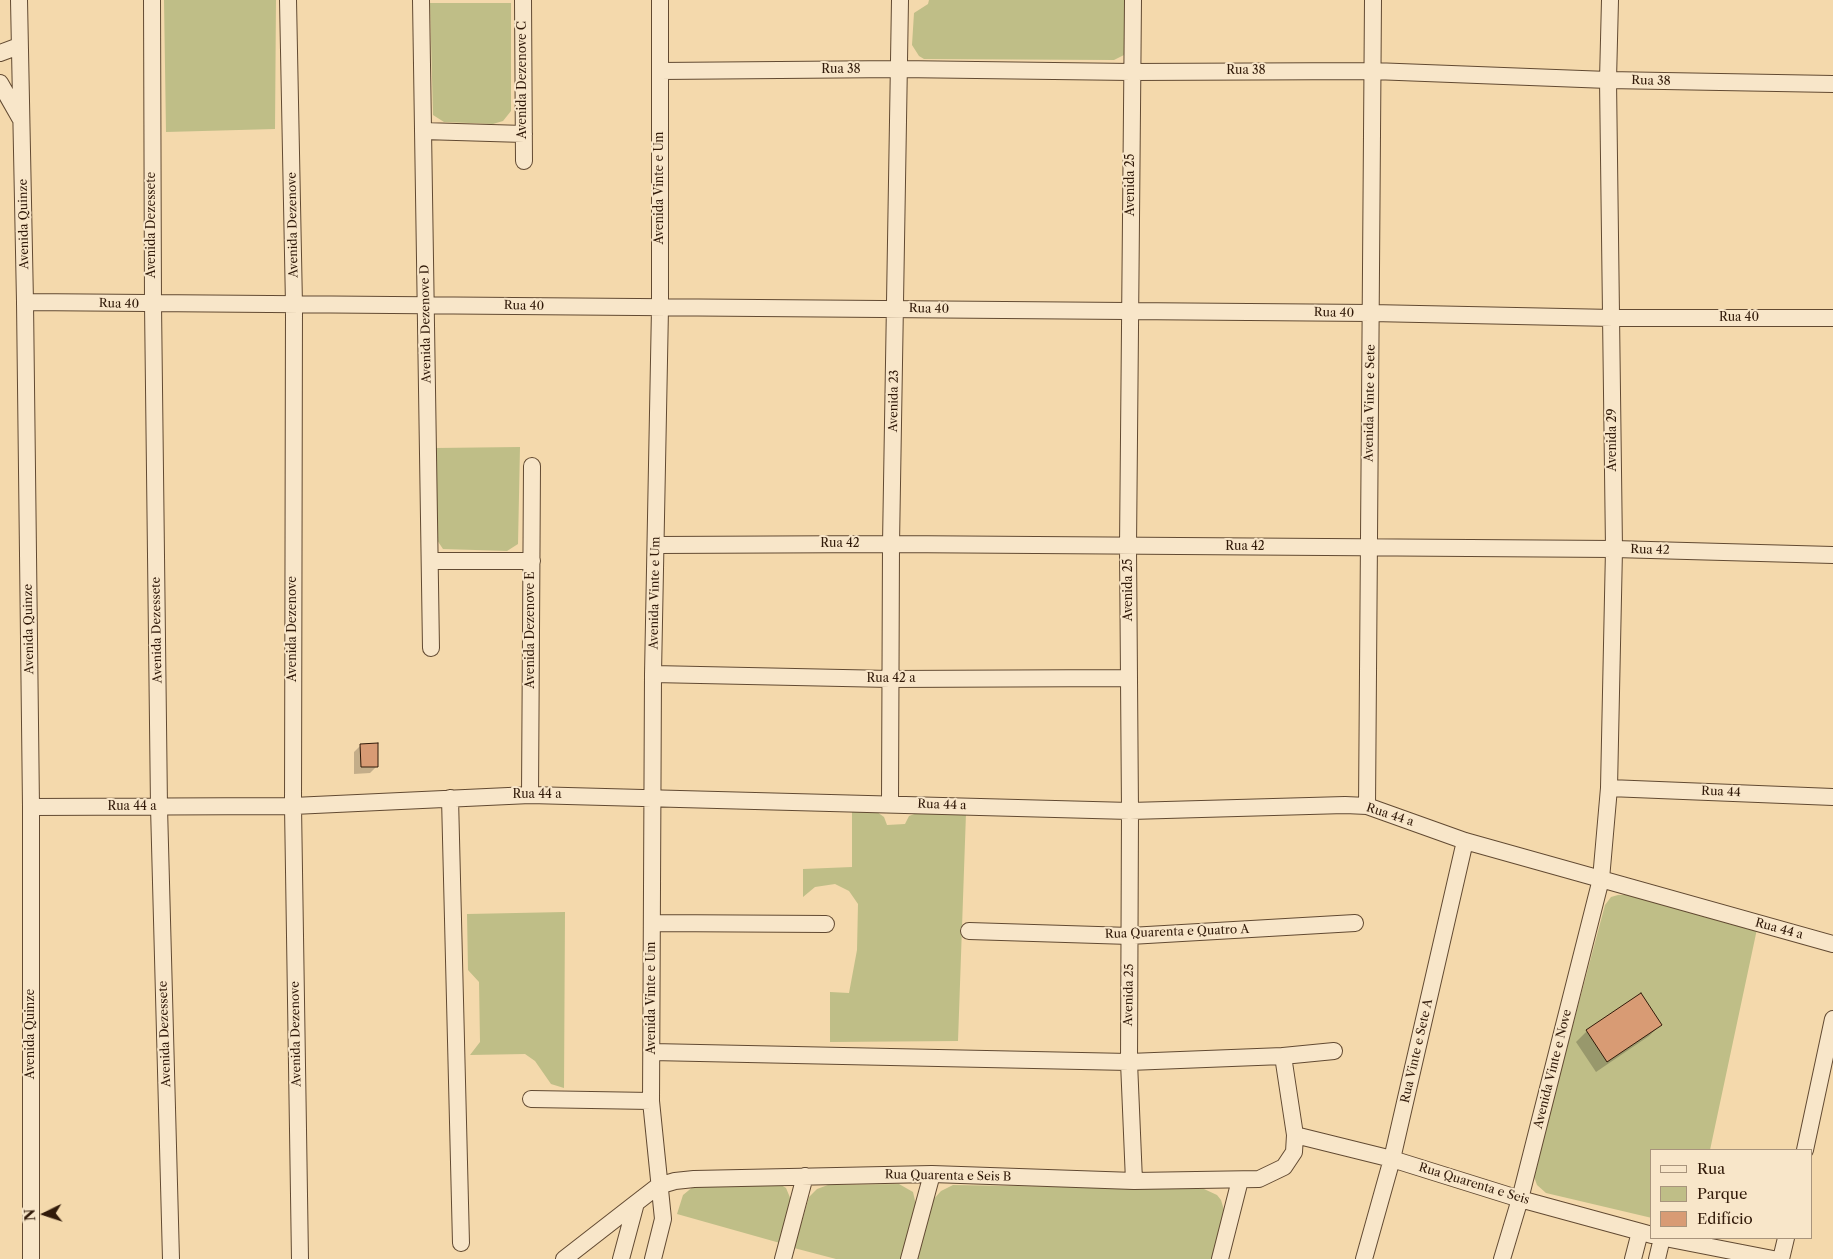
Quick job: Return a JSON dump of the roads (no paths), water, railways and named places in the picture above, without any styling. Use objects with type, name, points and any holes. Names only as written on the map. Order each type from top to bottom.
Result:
[{"type":"street","name":"Avenida Quinze","points":[[19,0],[25,302],[31,807],[31,1259]]},
{"type":"street","name":"Avenida Dezessete","points":[[152,0],[152,304],[159,807],[171,1259]]},
{"type":"street","name":"Avenida Dezenove","points":[[288,0],[294,305],[293,806],[300,1259]]},
{"type":"street","name":"Avenida Dezenove D","points":[[421,0],[431,648]]},
{"type":"street","name":"Avenida Dezenove C","points":[[523,0],[524,161]]},
{"type":"street","name":"Avenida Vinte e Um","points":[[653,1259],[663,1219],[658,1186],[651,1101],[653,674],[657,545],[660,308],[660,0]]},
{"type":"street","name":"Avenida 23","points":[[890,803],[891,544],[900,0]]},
{"type":"street","name":"Avenida 25","points":[[1133,0],[1128,547],[1130,811],[1128,1062],[1134,1181]]},
{"type":"street","name":"Avenida Vinte e Sete","points":[[1367,806],[1373,0]]},
{"type":"street","name":"Avenida 29","points":[[1601,879],[1609,788],[1614,550],[1613,318],[1608,80],[1610,0]]},
{"type":"street","points":[[0,53],[20,46]]},
{"type":"street","name":"Rua 38","points":[[660,71],[899,69],[1132,72],[1373,71],[1608,80],[1833,84]]},
{"type":"street","points":[[0,83],[22,121]]},
{"type":"street","points":[[423,131],[524,134]]},
{"type":"street","name":"Rua 40","points":[[25,302],[1371,313],[1613,318],[1833,318]]},
{"type":"street","name":"Avenida Dezenove E","points":[[530,795],[532,466]]},
{"type":"street","name":"Rua 42","points":[[657,545],[891,544],[1128,547],[1368,547],[1833,555]]},
{"type":"street","points":[[430,561],[532,561]]},
{"type":"street","name":"Rua 42 a","points":[[653,674],[890,679],[1129,678]]},
{"type":"street","name":"Rua 44","points":[[1609,788],[1833,797]]},
{"type":"street","name":"Rua 44 a","points":[[31,807],[293,806],[530,795],[653,796],[1130,811],[1367,806],[1465,841],[1833,944]]},
{"type":"street","points":[[450,798],[461,1243]]},
{"type":"street","name":"Rua Vinte e Sete A","points":[[1364,1259],[1392,1159],[1465,841]]},
{"type":"street","name":"Avenida Vinte e Nove","points":[[1502,1259],[1520,1199],[1601,879]]},
{"type":"street","points":[[652,923],[826,924]]},
{"type":"street","name":"Rua Quarenta e Quatro A","points":[[969,931],[1130,936],[1355,923]]},
{"type":"street","points":[[1805,1149],[1833,1020]]},
{"type":"street","points":[[652,1052],[1128,1062],[1283,1056],[1334,1051]]},
{"type":"street","points":[[1283,1056],[1295,1135]]},
{"type":"street","points":[[531,1099],[651,1101]]},
{"type":"street","name":"Rua Quarenta e Seis","points":[[1295,1135],[1392,1159],[1520,1199],[1646,1233]]},
{"type":"street","name":"Rua Quarenta e Seis B","points":[[658,1186],[694,1179],[932,1174],[1134,1181],[1259,1179],[1284,1167],[1294,1152],[1295,1135]]},
{"type":"street","points":[[909,1259],[932,1174]]},
{"type":"street","points":[[783,1259],[805,1176]]},
{"type":"street","points":[[1220,1259],[1240,1180]]},
{"type":"street","points":[[564,1259],[658,1186]]},
{"type":"street","points":[[621,1259],[636,1203]]},
{"type":"street","points":[[1633,1259],[1646,1233]]},
{"type":"street","points":[[1657,1259],[1663,1239]]},
{"type":"street","points":[[1668,1239],[1774,1259]]},
{"type":"street","points":[[1781,1259],[1786,1239]]}]
